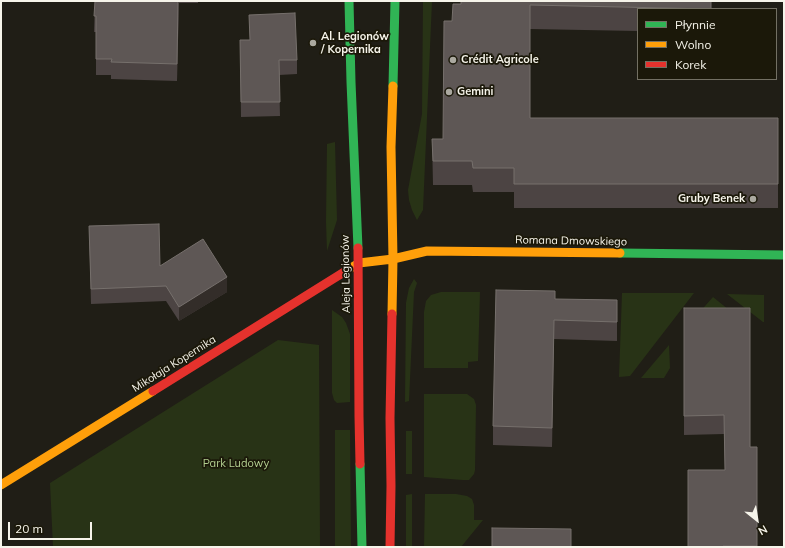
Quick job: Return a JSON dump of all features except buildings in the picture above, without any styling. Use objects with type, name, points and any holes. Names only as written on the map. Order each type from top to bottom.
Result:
[{"type":"main road","name":"Aleja Legionów","points":[[350,1],[351,82],[359,263],[359,416],[362,547]]},
{"type":"main road","points":[[390,547],[390,418],[393,259],[391,147],[395,1]]},
{"type":"main road","name":"Romana Dmowskiego","points":[[359,263],[393,259],[427,251],[784,255]]},
{"type":"main road","name":"Mikołaja Kopernika","points":[[1,485],[359,263]]},
{"type":"green space","points":[[423,1],[432,1],[423,210],[417,220],[409,200],[408,190],[422,114]]},
{"type":"green space","points":[[335,142],[337,220],[327,251],[327,144]]},
{"type":"green space","points":[[414,279],[417,283],[414,292],[409,401],[405,402],[406,303],[409,288]]},
{"type":"green space","points":[[441,292],[480,292],[478,361],[468,362],[468,368],[424,368],[424,312],[426,301],[431,295]]},
{"type":"green space","points":[[622,293],[694,293],[630,376],[619,377]]},
{"type":"green space","points":[[727,294],[764,295],[764,322],[763,322]]},
{"type":"green space","points":[[713,297],[744,322],[690,323]]},
{"type":"green space","points":[[332,310],[342,317],[350,334],[350,402],[337,403],[334,400],[332,393]]},
{"type":"green space","name":"Park Ludowy","points":[[278,340],[319,345],[320,547],[53,547],[50,483]]},
{"type":"green space","points":[[669,345],[670,368],[664,378],[641,378]]},
{"type":"green space","points":[[424,394],[467,394],[474,399],[476,405],[475,470],[474,474],[469,480],[424,477]]},
{"type":"green space","points":[[335,430],[350,430],[351,547],[335,547]]},
{"type":"green space","points":[[406,431],[412,431],[412,474],[406,474]]},
{"type":"green space","points":[[412,494],[412,547],[406,547],[406,495]]},
{"type":"green space","points":[[425,494],[456,494],[467,496],[472,499],[474,505],[474,520],[483,520],[461,547],[424,547]]},
{"type":"traffic: fast","points":[[349,1],[358,248]]},
{"type":"traffic: fast","points":[[393,86],[395,1]]},
{"type":"traffic: fast","points":[[620,253],[784,255]]},
{"type":"traffic: fast","points":[[360,464],[362,547]]},
{"type":"traffic: slow","points":[[392,314],[393,259],[391,147],[393,86]]},
{"type":"traffic: slow","points":[[349,269],[359,263],[393,259],[427,251],[620,253]]},
{"type":"traffic: slow","points":[[1,485],[153,391]]},
{"type":"traffic: jam","points":[[358,248],[360,464]]},
{"type":"traffic: jam","points":[[153,391],[349,269]]},
{"type":"traffic: jam","points":[[390,547],[392,314]]},
{"type":"place","name":"Al. Legionów / Kopernika","points":[[313,43]]},
{"type":"place","name":"Crédit Agricole","points":[[453,60]]},
{"type":"place","name":"Gemini","points":[[449,92]]},
{"type":"place","name":"Gruby Benek","points":[[753,199]]}]
